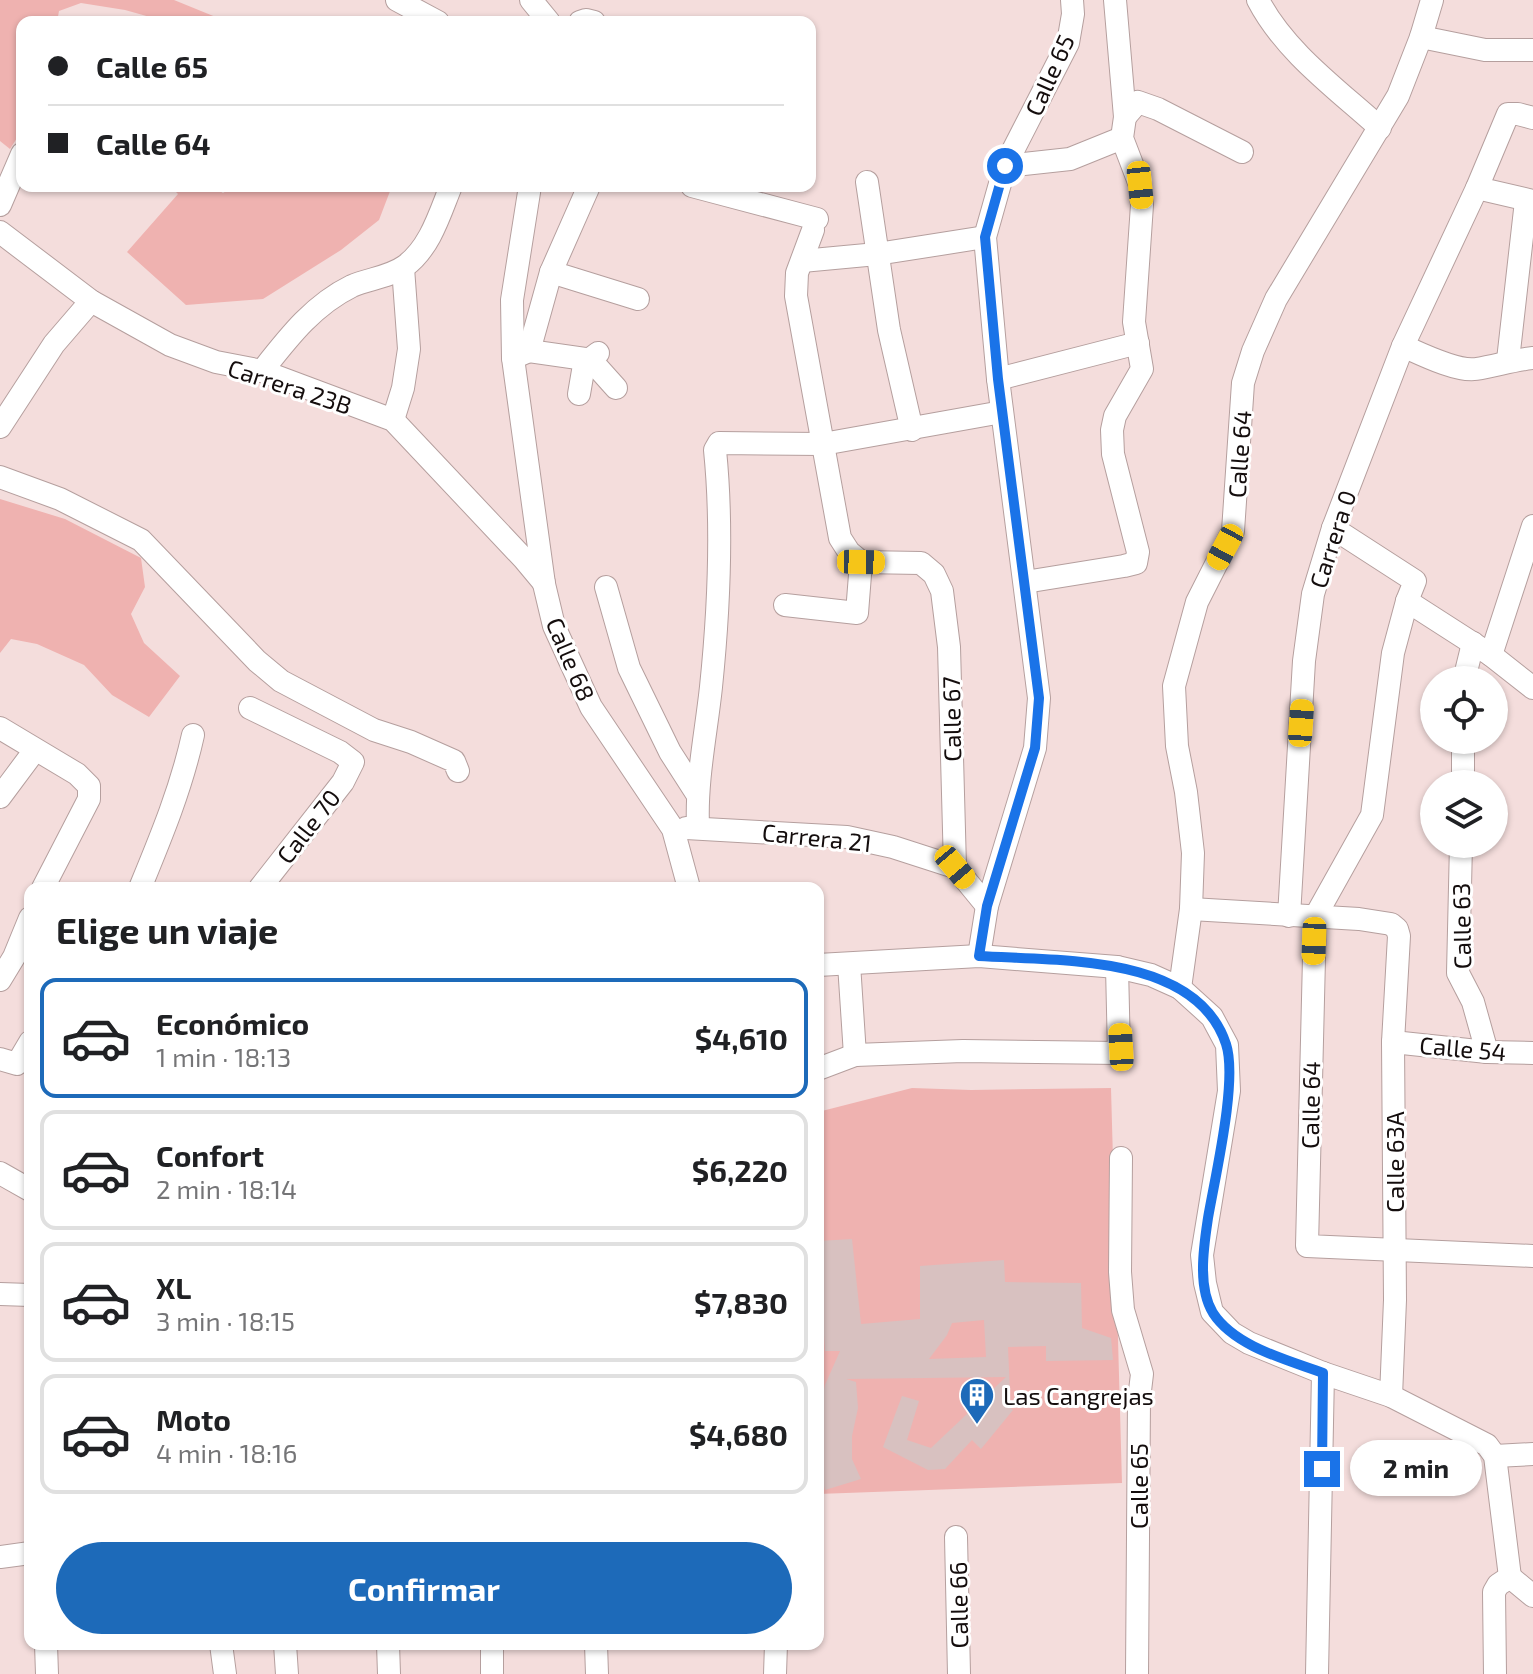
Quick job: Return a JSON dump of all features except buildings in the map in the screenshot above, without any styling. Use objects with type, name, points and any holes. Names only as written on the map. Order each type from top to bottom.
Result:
[{"type":"street","points":[[397,0],[427,16]]},
{"type":"street","points":[[531,0],[544,16]]},
{"type":"street","name":"Calle 65","points":[[985,237],[1005,166],[1068,43],[1072,0]]},
{"type":"street","points":[[1025,582],[1136,563],[1138,552],[1113,454],[1112,430],[1115,416],[1142,369],[1134,322],[1142,205],[1140,185],[1123,128],[1115,0]]},
{"type":"street","points":[[1258,0],[1270,24],[1316,71],[1380,128]]},
{"type":"street","name":"Calle 64","points":[[1180,988],[1191,909],[1193,853],[1177,746],[1174,686],[1197,602],[1233,531],[1243,383],[1276,299],[1398,96],[1432,0]]},
{"type":"street","points":[[1421,37],[1485,50],[1533,50]]},
{"type":"street","points":[[1005,166],[1070,159],[1123,128],[1138,102],[1196,127],[1242,152]]},
{"type":"street","name":"Carrera 0","points":[[1289,916],[1304,661],[1313,594],[1333,528],[1403,346],[1508,114],[1533,118]]},
{"type":"street","points":[[0,205],[12,160]]},
{"type":"street","points":[[867,182],[889,330],[912,430]]},
{"type":"street","points":[[1477,188],[1530,201],[1508,360]]},
{"type":"street","points":[[262,371],[299,324],[351,287],[403,268],[418,254],[434,229],[449,192]]},
{"type":"street","name":"Calle 68","points":[[529,192],[512,300],[521,354],[544,584],[554,626],[591,707],[673,829],[687,882]]},
{"type":"street","name":"Calle 68","points":[[521,354],[551,272],[586,192]]},
{"type":"street","points":[[711,192],[815,224],[797,273],[796,296],[840,538],[849,552],[861,562],[857,613],[785,605]]},
{"type":"street","name":"Carrera 23B","points":[[0,232],[91,301],[170,345],[216,362],[262,371],[393,420],[544,584]]},
{"type":"street","points":[[802,261],[877,254],[985,237],[998,379],[1039,698],[1035,748],[987,906],[979,956]]},
{"type":"street","points":[[393,420],[403,388],[409,349],[403,268]]},
{"type":"street","points":[[551,272],[638,299]]},
{"type":"street","points":[[0,427],[54,344],[91,301]]},
{"type":"street","points":[[998,379],[1138,343]]},
{"type":"street","points":[[1403,346],[1473,370],[1508,360],[1533,358]]},
{"type":"street","points":[[521,354],[591,357],[616,388]]},
{"type":"street","points":[[579,394],[591,357]]},
{"type":"street","points":[[698,826],[697,794],[705,745],[719,575],[715,450],[719,443],[823,444],[1002,412]]},
{"type":"street","points":[[0,477],[60,499],[141,540],[257,661],[281,681],[374,730],[454,761],[458,771]]},
{"type":"street","points":[[1472,666],[1533,526]]},
{"type":"street","points":[[1191,909],[1315,917],[1372,815],[1393,653],[1415,581],[1333,528]]},
{"type":"street","name":"Calle 67","points":[[861,562],[921,563],[934,574],[942,591],[949,647],[955,867]]},
{"type":"street","points":[[606,587],[629,668],[670,752],[697,794]]},
{"type":"street","points":[[1407,601],[1482,649],[1533,688]]},
{"type":"street","name":"Calle 70","points":[[250,708],[340,752],[353,762],[343,782],[265,882]]},
{"type":"street","points":[[0,728],[77,774],[89,786],[89,799],[46,882]]},
{"type":"street","points":[[143,882],[171,815],[193,735]]},
{"type":"street","points":[[0,797],[35,750]]},
{"type":"street","name":"Carrera 21","points":[[673,829],[698,826],[847,837],[893,847],[955,867]]},
{"type":"street","name":"Calle 63","points":[[1461,858],[1458,973],[1473,1002],[1487,1052]]},
{"type":"street","points":[[955,867],[987,906]]},
{"type":"street","name":"Calle 64","points":[[1315,917],[1307,1246],[1395,1251]]},
{"type":"street","name":"Calle 63A","points":[[1315,917],[1391,924],[1399,936],[1393,1042],[1395,1251],[1391,1396]]},
{"type":"street","points":[[0,980],[15,958],[24,934]]},
{"type":"street","points":[[824,965],[979,956],[1117,967],[1151,975],[1180,988],[1212,1017],[1227,1045],[1229,1091],[1202,1255],[1212,1312],[1232,1333],[1249,1343],[1391,1396],[1481,1440],[1495,1456],[1510,1577],[1533,1596]]},
{"type":"street","points":[[849,964],[855,1055]]},
{"type":"street","points":[[824,1067],[855,1055],[963,1051],[1119,1053],[1117,967]]},
{"type":"street","name":"Calle 54","points":[[1393,1042],[1487,1052],[1533,1053]]},
{"type":"street","points":[[0,1059],[17,1064],[24,1052]]},
{"type":"street","name":"Calle 65","points":[[1121,1158],[1120,1272],[1123,1310],[1142,1374],[1139,1399],[1137,1674]]},
{"type":"street","points":[[0,1173],[24,1186]]},
{"type":"street","points":[[1395,1251],[1533,1256]]},
{"type":"street","points":[[0,1294],[24,1295]]},
{"type":"street","points":[[1317,1674],[1323,1373]]},
{"type":"street","points":[[1495,1456],[1533,1454]]},
{"type":"street","name":"Calle 66","points":[[956,1537],[959,1674]]},
{"type":"street","points":[[0,1557],[24,1554]]},
{"type":"street","points":[[1495,1674],[1494,1592],[1510,1577]]},
{"type":"street","points":[[46,1650],[47,1674]]},
{"type":"street","points":[[222,1650],[225,1674]]},
{"type":"street","points":[[285,1650],[287,1674]]},
{"type":"street","points":[[388,1650],[389,1674]]},
{"type":"street","points":[[492,1650],[492,1674]]},
{"type":"street","points":[[596,1650],[597,1674]]},
{"type":"street","points":[[775,1674],[776,1650]]},
{"type":"shaded area","points":[[0,0],[174,0],[213,16],[146,16],[81,3],[59,11],[58,16],[16,16],[16,140],[10,149],[0,141]]},
{"type":"shaded area","points":[[176,192],[390,192],[379,220],[341,250],[263,299],[186,305],[127,252],[178,194]]},
{"type":"shaded area","points":[[0,499],[65,519],[141,558],[145,587],[131,614],[144,643],[180,676],[149,717],[112,695],[84,665],[37,644],[11,639],[0,653]]},
{"type":"shaded area","points":[[912,1088],[1111,1088],[1122,1483],[824,1494],[824,1110]]},
{"type":"place","name":"Las Cangrejas","points":[[977,1426]]},
{"type":"route","points":[[1005,166],[985,237],[998,379],[1039,698],[1035,748],[987,906],[979,956],[1117,967],[1151,975],[1180,988],[1212,1017],[1227,1045],[1229,1091],[1202,1255],[1212,1312],[1232,1333],[1249,1343],[1323,1373],[1322,1469]]}]
